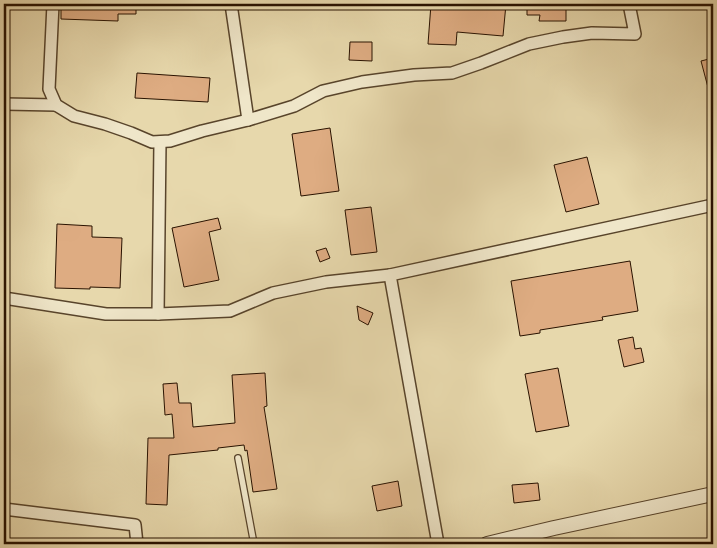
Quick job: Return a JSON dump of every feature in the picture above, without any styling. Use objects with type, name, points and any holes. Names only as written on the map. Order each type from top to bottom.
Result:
[{"type":"street","points":[[53,4],[49,89],[56,105]]},
{"type":"street","points":[[231,4],[248,120]]},
{"type":"street","points":[[4,104],[56,105],[74,116],[131,132],[152,142],[170,141],[294,106],[323,91],[371,81],[414,75],[452,73],[529,44],[563,37],[592,33],[635,34],[629,4]]},
{"type":"street","points":[[158,314],[160,142]]},
{"type":"street","points":[[4,298],[106,314],[230,311],[272,293],[326,282],[390,275],[713,205]]},
{"type":"street","points":[[390,275],[438,544]]},
{"type":"street","points":[[487,544],[713,494]]},
{"type":"street","points":[[4,509],[135,526],[138,544]]},
{"type":"lane","points":[[238,458],[254,544]]},
{"type":"building","points":[[61,4],[136,4],[136,14],[118,14],[118,21],[61,19]]},
{"type":"building","points":[[431,4],[506,4],[503,36],[457,32],[456,45],[428,44]]},
{"type":"building","points":[[527,4],[566,4],[566,21],[539,21],[540,15],[527,15]]},
{"type":"building","points":[[350,42],[372,42],[372,61],[349,60]]},
{"type":"building","points":[[713,58],[713,95],[710,95],[701,61]]},
{"type":"building","points":[[137,73],[210,78],[208,102],[135,98]]},
{"type":"building","points":[[330,128],[339,191],[301,196],[292,134]]},
{"type":"building","points":[[587,157],[599,204],[566,212],[554,165]]},
{"type":"building","points":[[371,207],[377,252],[351,255],[345,210]]},
{"type":"building","points":[[218,218],[221,229],[209,232],[219,280],[184,287],[172,228]]},
{"type":"building","points":[[57,224],[92,226],[92,237],[122,238],[120,288],[55,288]]},
{"type":"building","points":[[326,248],[330,258],[320,262],[316,251]]},
{"type":"building","points":[[630,261],[638,311],[602,317],[603,320],[540,330],[540,333],[520,336],[511,281]]},
{"type":"building","points":[[357,306],[373,313],[368,325],[359,320]]},
{"type":"building","points":[[633,337],[635,349],[641,348],[644,362],[624,367],[618,340]]},
{"type":"building","points":[[558,368],[569,426],[536,432],[525,374]]},
{"type":"building","points":[[265,373],[267,406],[264,407],[277,489],[253,492],[247,450],[245,451],[244,445],[218,448],[218,450],[169,455],[167,505],[146,504],[148,438],[174,438],[172,414],[165,415],[163,384],[177,383],[179,403],[191,403],[193,427],[235,423],[232,375]]},
{"type":"building","points":[[398,481],[402,506],[377,511],[372,486]]},
{"type":"building","points":[[538,483],[540,500],[514,503],[512,485]]}]
